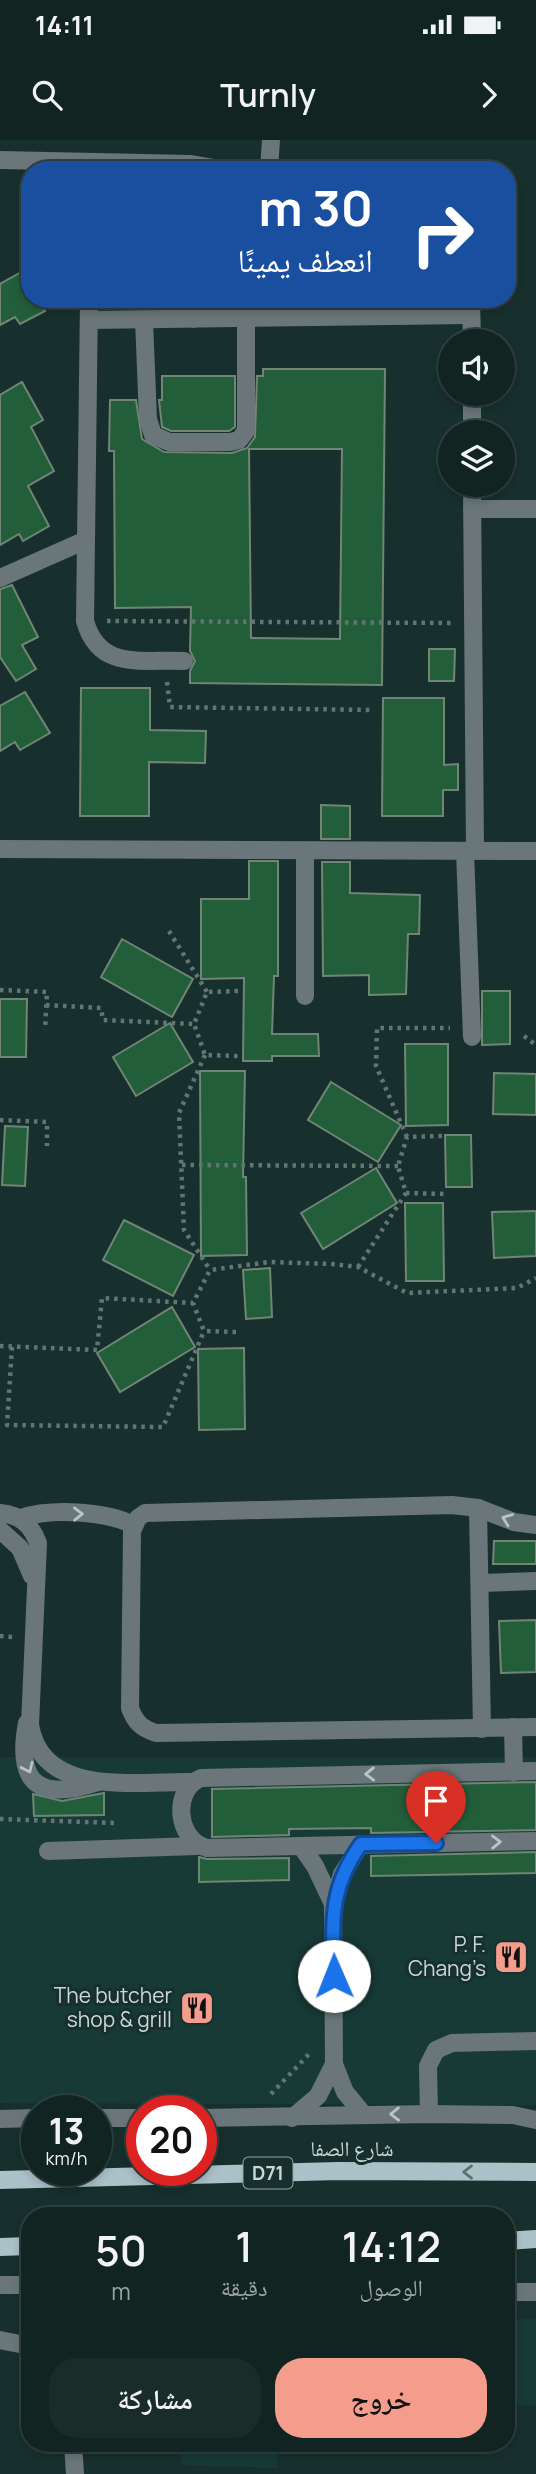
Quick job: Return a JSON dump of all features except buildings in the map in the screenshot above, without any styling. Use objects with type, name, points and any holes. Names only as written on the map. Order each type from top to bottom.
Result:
[{"type":"main road","name":"شارع الصفا","points":[[0,2180],[338,2171],[536,2172]]},
{"type":"main road","points":[[515,2240],[536,2239]]},
{"type":"main road","points":[[0,2247],[21,2246]]},
{"type":"lane","points":[[270,161],[271,140]]},
{"type":"lane","points":[[0,160],[27,161]]},
{"type":"lane","points":[[89,308],[85,621],[94,642],[113,659],[184,662]]},
{"type":"lane","points":[[193,308],[193,319]]},
{"type":"lane","points":[[89,320],[246,318],[451,308]]},
{"type":"lane","points":[[471,308],[472,329]]},
{"type":"lane","points":[[144,320],[148,419],[153,435],[169,442],[230,443],[239,440],[247,430],[246,318]]},
{"type":"lane","points":[[471,1033],[472,497]]},
{"type":"lane","points":[[472,509],[536,509]]},
{"type":"lane","points":[[0,578],[86,540]]},
{"type":"lane","points":[[0,849],[536,851]]},
{"type":"lane","points":[[305,851],[305,996]]},
{"type":"lane","points":[[536,1525],[514,1522],[478,1508],[452,1505],[153,1510],[138,1518],[133,1525],[130,1708],[134,1720],[144,1729],[156,1733],[536,1727]]},
{"type":"lane","points":[[478,1508],[481,1729]]},
{"type":"lane","points":[[0,1513],[21,1518],[38,1514],[89,1513],[113,1517],[133,1525]]},
{"type":"lane","points":[[21,1518],[29,1525],[38,1543],[31,1702],[22,1749],[26,1770],[42,1787],[63,1792],[101,1781],[191,1782],[201,1777],[536,1771]]},
{"type":"lane","points":[[0,1530],[20,1548],[27,1559],[34,1593]]},
{"type":"lane","points":[[480,1583],[536,1581]]},
{"type":"lane","points":[[513,1727],[514,1772]]},
{"type":"lane","points":[[191,1782],[182,1799],[184,1825],[189,1841],[196,1846]]},
{"type":"lane","points":[[48,1851],[536,1841]]},
{"type":"lane","points":[[361,1844],[342,1874],[333,1904],[334,2064],[345,2092],[364,2115]]},
{"type":"lane","points":[[301,1846],[315,1866],[333,1904]]},
{"type":"lane","points":[[429,2114],[428,2066],[436,2050],[452,2043],[536,2041]]},
{"type":"lane","points":[[291,2118],[318,2096],[334,2064]]},
{"type":"lane","points":[[217,2118],[429,2114],[513,2115],[536,2120]]},
{"type":"lane","points":[[0,2119],[21,2119]]},
{"type":"lane","points":[[0,2285],[21,2285]]},
{"type":"lane","points":[[515,2292],[536,2292]]},
{"type":"lane","points":[[0,2340],[21,2344]]},
{"type":"lane","points":[[74,2452],[75,2474]]},
{"type":"path","points":[[85,621],[472,623]]},
{"type":"path","points":[[164,660],[170,707],[374,710]]},
{"type":"path","points":[[169,931],[207,992]]},
{"type":"path","points":[[0,990],[47,992],[44,1030]]},
{"type":"path","points":[[207,992],[238,991]]},
{"type":"path","points":[[207,992],[194,1024],[205,1055],[179,1113],[184,1230],[210,1269]]},
{"type":"path","points":[[46,1005],[101,1008],[103,1020],[194,1024]]},
{"type":"path","points":[[358,1267],[406,1193],[398,1166],[407,1137],[376,1066],[377,1028],[471,1033]]},
{"type":"path","points":[[524,1036],[536,1045]]},
{"type":"path","points":[[205,1055],[238,1056]]},
{"type":"path","points":[[0,1120],[47,1122],[47,1146]]},
{"type":"path","points":[[407,1137],[442,1136]]},
{"type":"path","points":[[182,1165],[398,1166]]},
{"type":"path","points":[[406,1193],[446,1194]]},
{"type":"path","points":[[210,1269],[269,1262],[358,1267],[407,1293],[517,1288],[536,1278]]},
{"type":"path","points":[[12,1347],[7,1424],[163,1427],[204,1331],[193,1303],[210,1269]]},
{"type":"path","points":[[0,1346],[97,1350],[102,1298],[193,1303]]},
{"type":"path","points":[[204,1331],[236,1332]]},
{"type":"path","points":[[0,1819],[118,1823]]},
{"type":"path","points":[[267,2118],[269,2096],[307,2058],[314,2043]]},
{"type":"shaded area","points":[[0,1757],[536,1757],[536,2105],[217,2104],[217,2095],[126,2095],[126,2103],[112,2103],[112,2095],[21,2095],[21,2103],[0,2103]]},
{"type":"shaded area","points":[[515,2319],[536,2319],[536,2405],[515,2405]]},
{"type":"shaded area","points":[[182,2452],[278,2452],[277,2468],[181,2465]]},
{"type":"place","name":"P. F. Chang’s","points":[[511,1957]]},
{"type":"place","name":"The butcher shop & grill","points":[[197,2008]]},
{"type":"route","points":[[334,1976],[333,1904],[336,1889],[361,1844],[436,1843]]}]
